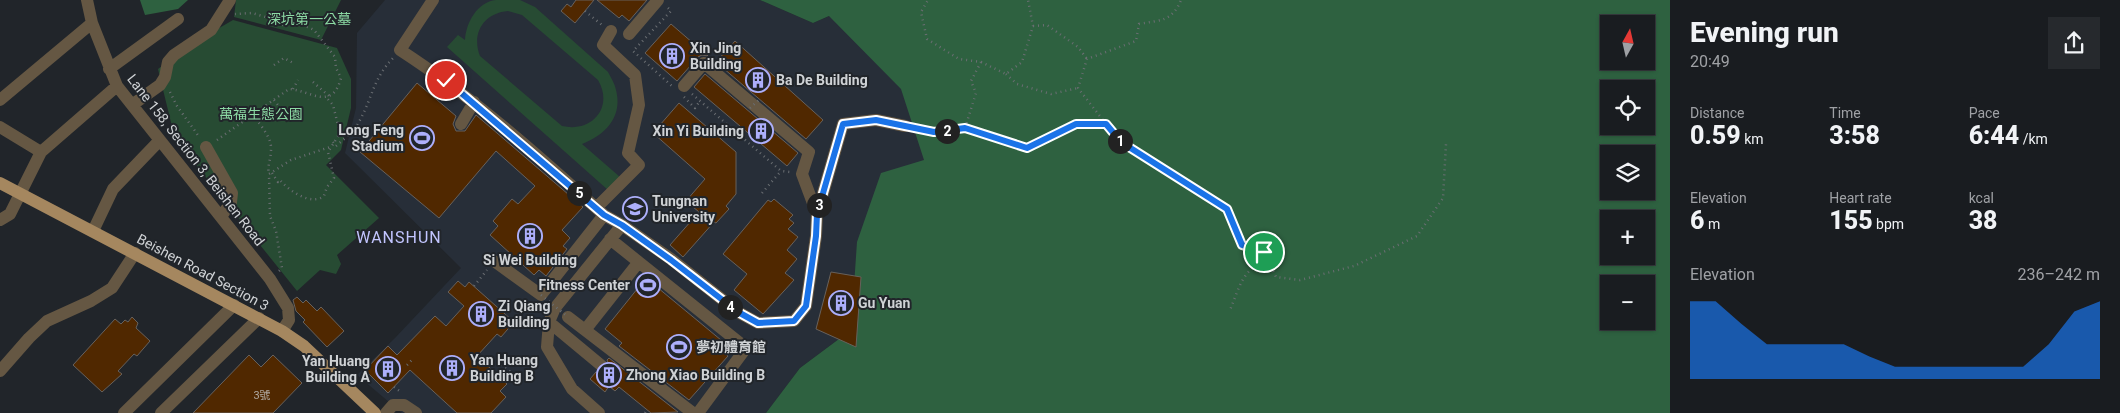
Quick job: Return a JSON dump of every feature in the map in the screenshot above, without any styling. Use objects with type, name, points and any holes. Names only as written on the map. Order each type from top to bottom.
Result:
[{"type":"main road","name":"Beishen Road Section 3","points":[[0,183],[282,331],[304,346],[375,413]]},
{"type":"street","name":"Lane 158, Section 3, Beishen Road","points":[[87,0],[92,23],[117,86],[270,278],[288,308],[290,320],[282,331]]},
{"type":"street","points":[[433,0],[400,50],[446,80],[474,102],[600,212],[622,225],[671,260],[738,312],[758,323],[794,321],[806,306],[816,236],[817,214],[843,124],[876,120],[905,126]]},
{"type":"street","points":[[629,34],[658,0]]},
{"type":"street","points":[[132,105],[160,85],[165,77],[168,62],[174,55],[212,30],[223,11]]},
{"type":"street","points":[[109,69],[178,19]]},
{"type":"street","points":[[0,100],[92,23]]},
{"type":"street","points":[[494,260],[541,295],[600,212],[639,165],[628,153],[639,105],[635,75],[603,45],[611,32]]},
{"type":"street","points":[[680,90],[704,63],[809,152],[802,174],[817,214]]},
{"type":"street","points":[[0,220],[10,214],[41,152],[117,86]]},
{"type":"street","points":[[461,124],[474,102]]},
{"type":"street","points":[[0,127],[41,152]]},
{"type":"street","points":[[93,231],[113,189],[160,140]]},
{"type":"street","points":[[211,144],[232,193],[231,202],[221,218]]},
{"type":"street","points":[[599,413],[572,389],[547,347],[549,322],[555,308],[622,225]]},
{"type":"street","points":[[610,239],[746,348],[698,413]]},
{"type":"street","points":[[0,371],[47,321],[91,301],[112,288],[135,253]]},
{"type":"street","points":[[585,330],[638,263]]},
{"type":"street","points":[[124,413],[234,305]]},
{"type":"street","points":[[568,317],[694,413]]},
{"type":"street","points":[[161,413],[259,318]]},
{"type":"street","points":[[549,322],[602,366]]},
{"type":"street","points":[[386,413],[393,406],[404,405],[416,413]]},
{"type":"path","points":[[928,0],[921,12],[928,39],[959,59],[981,62],[1006,74],[1017,84],[1051,94],[1078,88]]},
{"type":"path","points":[[1006,74],[1022,62],[1033,26],[1028,0]]},
{"type":"path","points":[[1087,59],[1136,41],[1139,24],[1168,18],[1178,8],[1181,0]]},
{"type":"path","points":[[172,97],[211,144],[289,89],[318,98],[327,97],[340,84],[341,78],[336,68],[335,57],[314,30],[294,24],[281,25],[269,18],[252,13],[238,14],[223,11]]},
{"type":"path","points":[[585,11],[611,32]]},
{"type":"path","points":[[670,11],[633,51],[680,90],[695,108],[700,101]]},
{"type":"path","points":[[1033,26],[1048,24],[1078,47],[1087,59]]},
{"type":"path","points":[[333,142],[336,146],[354,129],[360,120],[381,71],[400,50]]},
{"type":"path","points":[[274,65],[284,58],[295,64]]},
{"type":"path","points":[[1078,88],[1087,59]]},
{"type":"path","points":[[965,128],[976,93],[971,81],[981,62]]},
{"type":"path","points":[[293,89],[298,80]]},
{"type":"path","points":[[270,174],[278,182],[280,180],[285,186],[304,197],[322,198],[334,178],[328,152],[333,142],[340,136],[339,130],[333,105],[313,82]]},
{"type":"path","points":[[1078,88],[1121,142],[1227,209],[1242,245],[1264,252],[1276,277],[1300,280],[1354,266],[1417,236],[1443,198],[1446,144]]},
{"type":"path","points":[[680,90],[700,101],[781,171],[802,174]]},
{"type":"path","points":[[274,100],[280,109]]},
{"type":"path","points":[[750,108],[759,100]]},
{"type":"path","points":[[253,115],[266,133],[272,150],[268,168],[270,174],[270,216],[276,231],[282,268]]},
{"type":"path","points":[[905,126],[934,132],[965,128],[1027,148],[1076,124],[1106,124]]},
{"type":"path","points":[[270,174],[291,160],[330,147]]},
{"type":"path","points":[[762,193],[781,171]]},
{"type":"path","points":[[1230,310],[1247,271],[1260,263],[1270,262]]},
{"type":"path","points":[[541,295],[568,317]]},
{"type":"path","points":[[407,365],[413,359]]},
{"type":"path","points":[[501,365],[515,375]]},
{"type":"shaded area","name":"Tungnan University","points":[[385,0],[760,0],[813,23],[867,0],[1202,0],[851,330],[800,368],[766,413],[402,413],[357,375],[461,268],[345,153],[356,108],[357,33]]},
{"type":"green space","points":[[140,0],[188,0],[178,9],[145,15]]},
{"type":"green space","name":"深坑第一公墓","points":[[236,0],[341,0],[321,40],[234,17]]},
{"type":"green space","points":[[496,0],[520,0],[535,7],[608,72],[613,81],[617,100],[617,109],[614,117],[598,136],[582,144],[620,177],[608,190],[447,47],[458,35],[465,40],[470,20],[483,5]],"holes":[[[508,11],[522,15],[598,80],[602,90],[602,108],[591,122],[583,126],[562,126],[480,56],[477,40],[486,20]]]},
{"type":"green space","points":[[760,0],[1670,0],[1670,413],[766,413],[800,368],[851,330],[857,242],[881,173],[924,160],[901,89],[829,16],[813,23]]},
{"type":"green space","name":"萬福生態公園","points":[[233,20],[337,48],[351,79],[351,108],[341,150],[326,165],[379,218],[337,255],[341,264],[336,274],[320,270],[297,291],[175,139],[158,69],[190,45]]},
{"type":"building","points":[[576,0],[594,0],[575,23],[561,11],[567,4],[571,7]]},
{"type":"building","points":[[597,0],[647,0],[629,21],[622,15],[619,18]]},
{"type":"building","name":"Xin Jing Building","points":[[671,24],[708,56],[702,55],[698,57],[677,81],[645,53]]},
{"type":"building","name":"Ba De Building","points":[[735,41],[823,120],[806,139],[716,62]]},
{"type":"building","name":"Xin Yi Building","points":[[705,74],[798,153],[787,166],[694,87]]},
{"type":"building","points":[[417,83],[456,116],[453,124],[456,131],[465,131],[476,115],[583,207],[562,230],[570,238],[563,246],[567,249],[546,276],[539,270],[534,275],[490,235],[498,226],[493,221],[512,199],[518,204],[535,186],[496,151],[439,218],[360,152]]},
{"type":"building","points":[[679,103],[736,152],[736,194],[726,206],[729,209],[716,223],[714,222],[683,257],[670,245],[699,212],[686,201],[705,179],[653,133]]},
{"type":"building","points":[[774,199],[793,215],[789,219],[794,223],[788,229],[798,237],[787,250],[797,259],[785,273],[794,280],[763,314],[734,290],[747,274],[723,254],[768,200],[771,202]]},
{"type":"building","name":"Gu Yuan","points":[[831,272],[861,277],[856,347],[816,329]]},
{"type":"building","name":"夢初體育館","points":[[646,278],[727,345],[722,351],[728,356],[689,400],[619,346],[622,343],[605,329]]},
{"type":"building","points":[[458,281],[465,287],[469,282],[514,322],[501,337],[497,334],[477,356],[507,384],[500,391],[506,397],[491,413],[457,413],[410,370],[388,393],[365,370],[388,346],[397,355],[435,316],[446,326],[464,306],[448,292]]},
{"type":"building","points":[[297,297],[303,303],[306,300],[317,311],[321,307],[344,331],[327,347],[303,322],[305,320],[296,311],[293,300]]},
{"type":"building","points":[[132,317],[138,323],[136,328],[150,341],[137,356],[134,354],[118,371],[122,374],[102,392],[73,365],[115,319],[121,324],[125,320],[128,322]]},
{"type":"building","points":[[249,355],[261,367],[273,355],[302,383],[273,413],[193,413]]},
{"type":"building","points":[[609,358],[678,412],[651,413],[619,387],[615,391],[609,386],[605,392],[590,379],[596,372],[601,374],[608,372],[610,367],[607,360]]},
{"type":"place","name":"Xin Jing Building","points":[[672,56]]},
{"type":"place","name":"Ba De Building","points":[[758,80]]},
{"type":"place","name":"Xin Yi Building","points":[[761,131]]},
{"type":"place","name":"Long Feng Stadium","points":[[422,138]]},
{"type":"place","name":"Tungnan University","points":[[635,209]]},
{"type":"place","name":"Si Wei Building","points":[[530,236]]},
{"type":"place","name":"Fitness Center","points":[[648,285]]},
{"type":"place","name":"Gu Yuan","points":[[841,303]]},
{"type":"place","name":"Zi Qiang Building","points":[[481,314]]},
{"type":"place","name":"夢初體育館","points":[[679,347]]},
{"type":"place","name":"Yan Huang Building B","points":[[452,368]]},
{"type":"place","name":"Yan Huang Building A","points":[[388,369]]},
{"type":"place","name":"Zhong Xiao Building B","points":[[609,375]]},
{"type":"district","name":"WANSHUN","points":[[399,237]]},
{"type":"route","points":[[446,80],[604,215],[622,225],[671,260],[738,312],[758,323],[794,321],[806,306],[816,236],[817,214],[822,191],[843,124],[876,120],[934,132],[965,128],[1027,148],[1076,124],[1106,124],[1121,142],[1227,209],[1242,245],[1264,252]]}]
